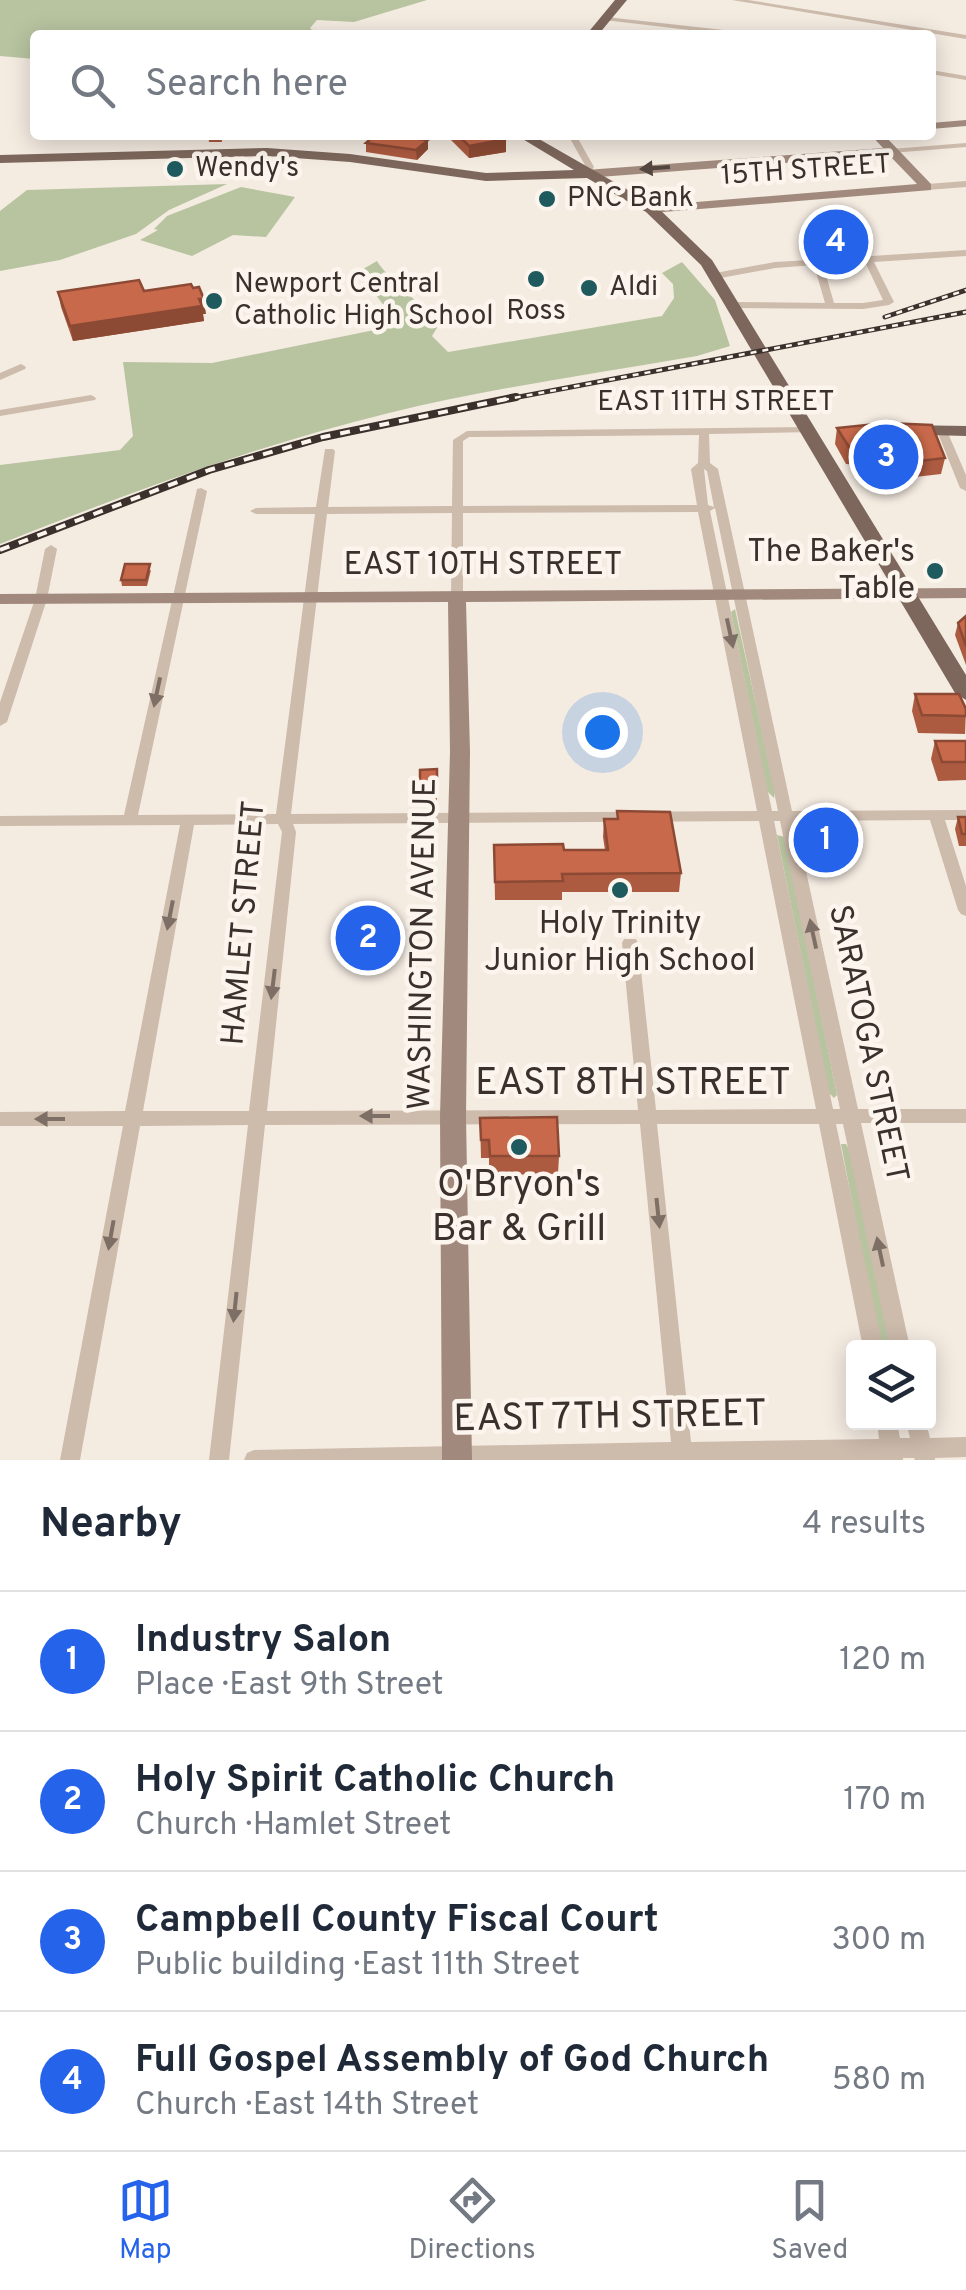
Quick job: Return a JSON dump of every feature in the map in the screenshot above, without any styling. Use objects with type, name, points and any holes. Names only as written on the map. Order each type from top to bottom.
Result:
[{"type":"main road","points":[[596,30],[621,0]]},
{"type":"main road","points":[[532,140],[651,209],[696,249],[816,430],[966,693]]},
{"type":"main road","points":[[0,159],[267,152],[350,158],[486,177],[586,174]]},
{"type":"main road","points":[[892,430],[966,430]]},
{"type":"street","points":[[735,0],[928,30]]},
{"type":"street","points":[[606,19],[706,30]]},
{"type":"street","points":[[936,31],[966,36]]},
{"type":"street","points":[[936,73],[966,78]]},
{"type":"street","points":[[936,126],[966,123]]},
{"type":"street","points":[[575,140],[590,167],[586,174]]},
{"type":"street","points":[[882,140],[927,187]]},
{"type":"street","points":[[586,174],[966,145]]},
{"type":"street","name":"15TH STREET","points":[[651,209],[966,184]]},
{"type":"street","points":[[732,305],[886,304],[889,300],[861,239],[849,232],[803,234]]},
{"type":"street","points":[[715,276],[775,264],[966,253]]},
{"type":"street","points":[[818,264],[830,305]]},
{"type":"street","points":[[0,377],[22,367]]},
{"type":"street","points":[[0,413],[90,398]]},
{"type":"street","name":"EAST 11TH STREET","points":[[468,434],[816,430]]},
{"type":"street","points":[[942,430],[966,488]]},
{"type":"street","name":"SARATOGA STREET","points":[[704,431],[704,464],[697,469],[712,508],[788,816],[898,1340]]},
{"type":"street","name":"WASHINGTON AVENUE","points":[[457,1458],[453,1116],[460,818],[458,440],[468,434]]},
{"type":"street","name":"HAMLET STREET","points":[[219,1460],[289,832],[283,819],[328,451]]},
{"type":"street","points":[[130,820],[200,490]]},
{"type":"street","points":[[256,510],[712,508]]},
{"type":"street","points":[[0,722],[41,599],[51,549]]},
{"type":"street","name":"SARATOGA STREET","points":[[731,594],[766,816],[871,1340]]},
{"type":"street","name":"EAST 10TH STREET","points":[[0,599],[966,594]]},
{"type":"street","points":[[0,821],[966,815]]},
{"type":"street","points":[[936,816],[966,910]]},
{"type":"street","points":[[70,1460],[188,820]]},
{"type":"street","points":[[630,943],[682,1456]]},
{"type":"street","name":"EAST 8TH STREET","points":[[0,1120],[966,1116]]},
{"type":"street","name":"EAST 7TH STREET","points":[[254,1460],[923,1454],[966,1447]]},
{"type":"green space","points":[[0,0],[427,0],[354,22],[317,20],[312,30],[30,30],[30,59],[0,56]]},
{"type":"green space","points":[[227,184],[169,210],[136,234],[60,260],[0,271],[0,211],[27,190]]},
{"type":"green space","points":[[241,187],[295,197],[266,237],[233,235],[192,256],[140,240],[158,230],[154,229],[167,216]]},
{"type":"green space","points":[[377,261],[440,323],[432,336],[448,352],[662,316],[674,298],[673,284],[662,273],[682,262],[715,300],[730,346],[697,356],[465,396],[339,426],[192,472],[0,544],[0,465],[120,450],[133,436],[123,362],[212,363],[399,325],[358,272]]},
{"type":"green space","points":[[735,609],[774,798],[767,791],[731,612]]},
{"type":"green space","points":[[777,835],[785,837],[837,1095],[834,1098],[829,1093]]},
{"type":"green space","points":[[841,1144],[846,1144],[853,1156],[890,1340],[879,1340]]},
{"type":"building","points":[[369,140],[428,140],[416,150],[366,143]]},
{"type":"building","points":[[463,140],[501,140],[469,146]]},
{"type":"building","points":[[850,220],[857,229],[826,230],[822,221]]},
{"type":"building","points":[[139,280],[144,291],[191,284],[193,288],[199,287],[204,299],[199,299],[202,306],[70,326],[58,292]]},
{"type":"building","points":[[886,423],[932,425],[945,458],[919,461],[915,455],[849,447],[837,428]]},
{"type":"building","points":[[125,564],[150,564],[146,580],[121,580]]},
{"type":"building","points":[[966,616],[966,646],[958,623]]},
{"type":"building","points":[[915,694],[959,694],[966,716],[922,715]]},
{"type":"building","points":[[935,741],[966,741],[966,762],[942,762]]},
{"type":"building","points":[[437,769],[437,784],[420,784],[420,770]]},
{"type":"building","points":[[617,811],[670,812],[681,873],[562,874],[563,881],[495,882],[494,845],[563,844],[564,850],[608,850],[604,819],[618,819]]},
{"type":"building","points":[[958,817],[966,817],[966,834],[962,834]]},
{"type":"building","points":[[809,818],[849,820],[851,835],[808,834],[804,822]]},
{"type":"building","points":[[557,1117],[559,1156],[490,1156],[489,1140],[481,1140],[480,1118]]},
{"type":"railway","points":[[885,317],[966,290]]},
{"type":"railway","points":[[503,400],[966,312]]},
{"type":"railway","points":[[0,550],[209,470],[323,437],[516,397]]},
{"type":"place","name":"Wendy's","points":[[175,169]]},
{"type":"place","name":"PNC Bank","points":[[547,199]]},
{"type":"place","name":"Full Gospel Assembly of God Church","points":[[836,242]]},
{"type":"place","name":"Ross","points":[[536,279]]},
{"type":"place","name":"Aldi","points":[[589,288]]},
{"type":"place","name":"Newport Central Catholic High School","points":[[214,301]]},
{"type":"place","name":"Campbell County Fiscal Court","points":[[886,457]]},
{"type":"place","name":"The Baker's Table","points":[[935,571]]},
{"type":"place","name":"Industry Salon","points":[[826,840]]},
{"type":"place","name":"Holy Trinity Junior High School","points":[[620,890]]},
{"type":"place","name":"Holy Spirit Catholic Church","points":[[368,938]]},
{"type":"place","name":"O'Bryon's Bar & Grill","points":[[519,1147]]}]
